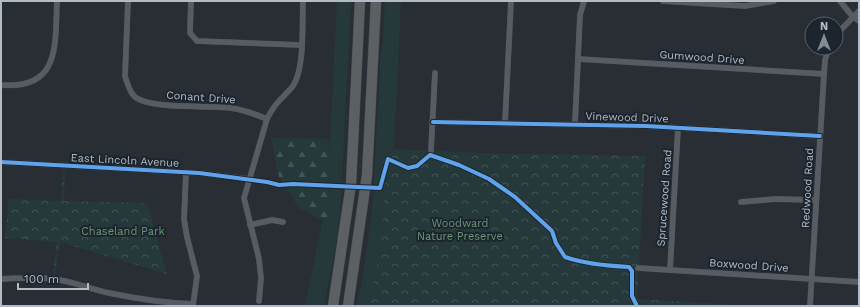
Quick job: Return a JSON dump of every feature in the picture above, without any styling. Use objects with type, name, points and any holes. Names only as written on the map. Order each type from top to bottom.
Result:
[{"type":"highway","points":[[333,306],[351,184],[360,1]]},
{"type":"highway","points":[[348,306],[367,175],[376,1]]},
{"type":"street","points":[[1,85],[22,85],[41,76],[46,70],[54,54],[57,1]]},
{"type":"street","name":"Conant Drive","points":[[128,1],[125,76],[126,82],[133,95],[144,102],[230,108],[242,110],[267,119]]},
{"type":"street","points":[[190,1],[190,34],[197,41],[301,45]]},
{"type":"street","points":[[259,301],[261,269],[244,198],[248,179],[267,119],[296,81],[300,69],[303,1]]},
{"type":"street","points":[[505,123],[511,1]]},
{"type":"street","points":[[575,124],[580,15],[584,1]]},
{"type":"street","points":[[663,1],[745,6],[774,1]]},
{"type":"street","points":[[840,1],[853,17],[859,21]]},
{"type":"street","points":[[844,27],[859,11]]},
{"type":"street","name":"Redwood Road","points":[[810,306],[826,56]]},
{"type":"street","name":"Gumwood Drive","points":[[578,59],[824,74]]},
{"type":"street","points":[[431,150],[435,73]]},
{"type":"street","name":"Vinewood Drive","points":[[433,122],[575,124],[820,136]]},
{"type":"street","name":"Sprucewood Road","points":[[670,270],[678,128]]},
{"type":"street","name":"East Lincoln Avenue","points":[[1,162],[186,172],[248,179]]},
{"type":"street","points":[[1,279],[53,279],[80,284],[108,293],[158,302],[193,305],[197,276],[184,219],[186,172]]},
{"type":"street","points":[[741,202],[775,199],[816,200]]},
{"type":"street","points":[[250,224],[272,220],[283,222]]},
{"type":"street","name":"Boxwood Drive","points":[[638,268],[859,282]]},
{"type":"green space","points":[[337,1],[351,1],[338,232],[324,306],[305,306],[327,199]]},
{"type":"green space","points":[[385,1],[401,1],[394,149],[389,149],[381,240],[370,306],[356,306],[362,281],[372,215]]},
{"type":"green space","points":[[271,138],[329,139],[329,223],[299,208],[279,177]]},
{"type":"green space","name":"Woodward Nature Preserve","points":[[389,149],[482,153],[645,156],[637,299],[753,306],[370,306],[381,240]]},
{"type":"green space","name":"Chaseland Park","points":[[63,170],[65,170],[64,201],[147,203],[167,274],[60,242],[55,274],[53,274],[57,242],[5,238],[9,199],[61,201]]},
{"type":"cycle path","points":[[433,122],[646,126],[820,136]]},
{"type":"cycle path","points":[[1,162],[199,173],[279,185],[293,184],[380,188],[388,159],[408,168],[417,166],[430,155],[459,165],[489,179],[515,197],[552,231],[556,243],[565,257],[597,264],[629,267],[632,271],[632,296],[637,306]]}]
